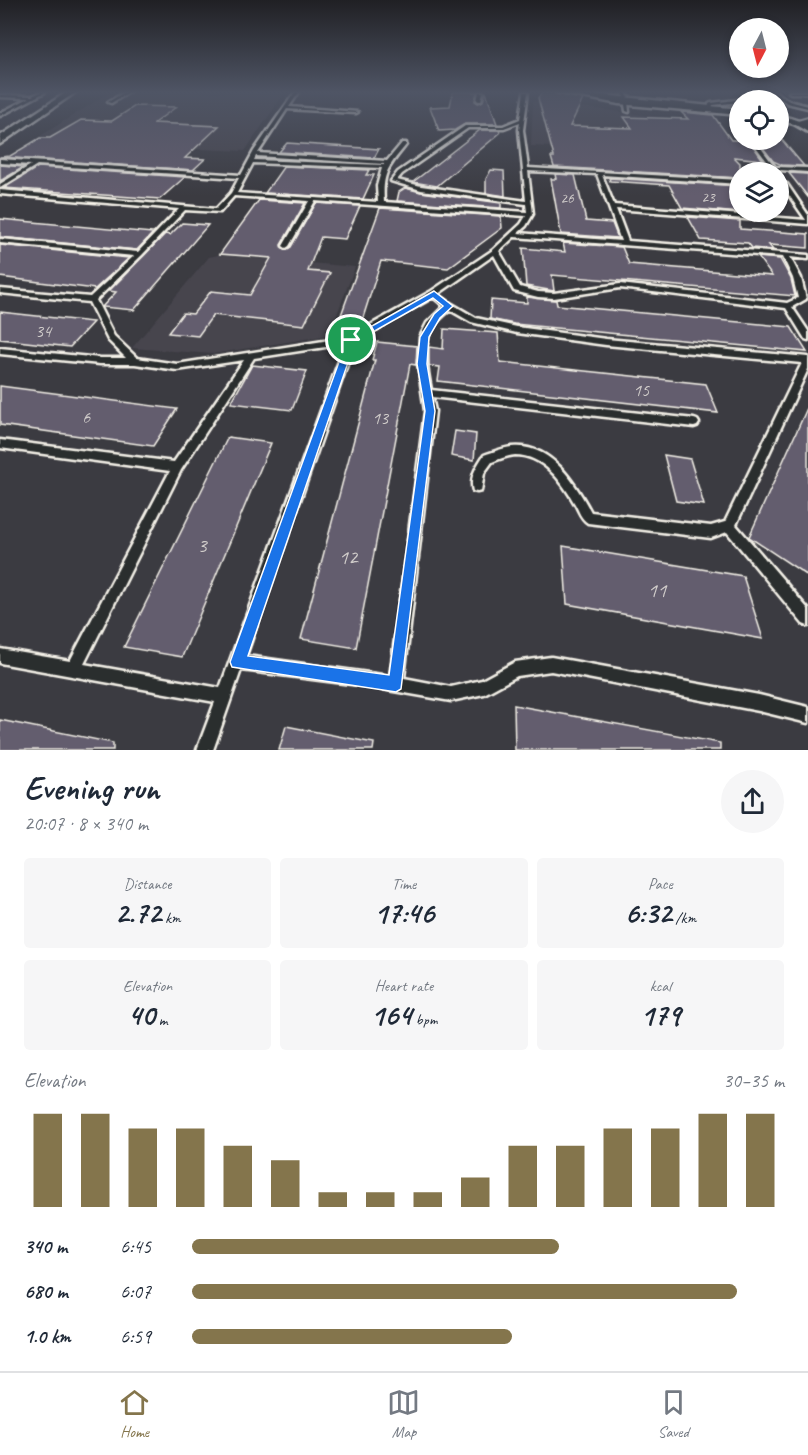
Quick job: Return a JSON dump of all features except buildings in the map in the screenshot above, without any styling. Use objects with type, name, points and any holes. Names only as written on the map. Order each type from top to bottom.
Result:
[{"type":"street","points":[[0,141],[21,127]]},
{"type":"lane","points":[[0,192],[218,212],[234,194],[255,154],[273,127]]},
{"type":"lane","points":[[504,127],[467,127],[400,173],[394,181],[421,189],[529,203]]},
{"type":"lane","points":[[0,351],[100,361],[135,360],[177,367],[351,340],[434,294],[514,235],[530,214],[522,127]]},
{"type":"lane","points":[[381,204],[380,186],[387,165],[404,144]]},
{"type":"lane","points":[[255,154],[387,165]]},
{"type":"lane","points":[[0,161],[243,177]]},
{"type":"lane","points":[[251,161],[387,165]]},
{"type":"lane","points":[[0,186],[37,163]]},
{"type":"lane","points":[[525,169],[729,181]]},
{"type":"lane","points":[[789,172],[808,170]]},
{"type":"lane","points":[[599,174],[625,243]]},
{"type":"lane","points":[[234,194],[530,214]]},
{"type":"lane","points":[[789,194],[808,220]]},
{"type":"lane","points":[[286,246],[313,199]]},
{"type":"lane","points":[[612,207],[808,220]]},
{"type":"lane","points":[[0,291],[92,300],[184,208]]},
{"type":"lane","points":[[514,235],[808,257]]},
{"type":"lane","points":[[0,241],[140,254]]},
{"type":"lane","points":[[495,251],[505,263],[517,289],[543,295],[562,295],[596,287],[620,286],[788,306],[802,299],[797,278],[785,255]]},
{"type":"lane","points":[[434,294],[449,306],[474,320],[559,337],[808,360],[729,526],[711,532],[588,517],[574,491],[556,468],[536,456],[515,451],[488,458],[479,472],[477,487]]},
{"type":"lane","points":[[92,300],[111,338],[135,360]]},
{"type":"lane","points":[[396,684],[430,411],[422,364],[424,337],[437,316],[449,306]]},
{"type":"lane","points":[[788,306],[808,337]]},
{"type":"lane","points":[[205,750],[351,340]]},
{"type":"lane","points":[[74,669],[177,467],[250,357]]},
{"type":"lane","points":[[427,393],[694,423]]},
{"type":"lane","points":[[1,445],[177,467]]},
{"type":"lane","points":[[729,526],[808,619]]},
{"type":"lane","points":[[0,656],[225,696]]},
{"type":"lane","points":[[238,662],[451,694],[484,687],[515,669],[551,664],[759,702],[808,715]]},
{"type":"shaded area","points":[[55,127],[261,127],[245,151],[31,142]]},
{"type":"shaded area","points":[[532,127],[679,127],[711,154],[531,146]]},
{"type":"shaded area","points":[[218,255],[355,267],[329,335],[213,354],[132,348],[209,257]]},
{"type":"route","points":[[434,294],[449,306],[437,316],[424,337],[422,364],[430,411],[396,684],[238,662],[351,340],[434,294]]}]
